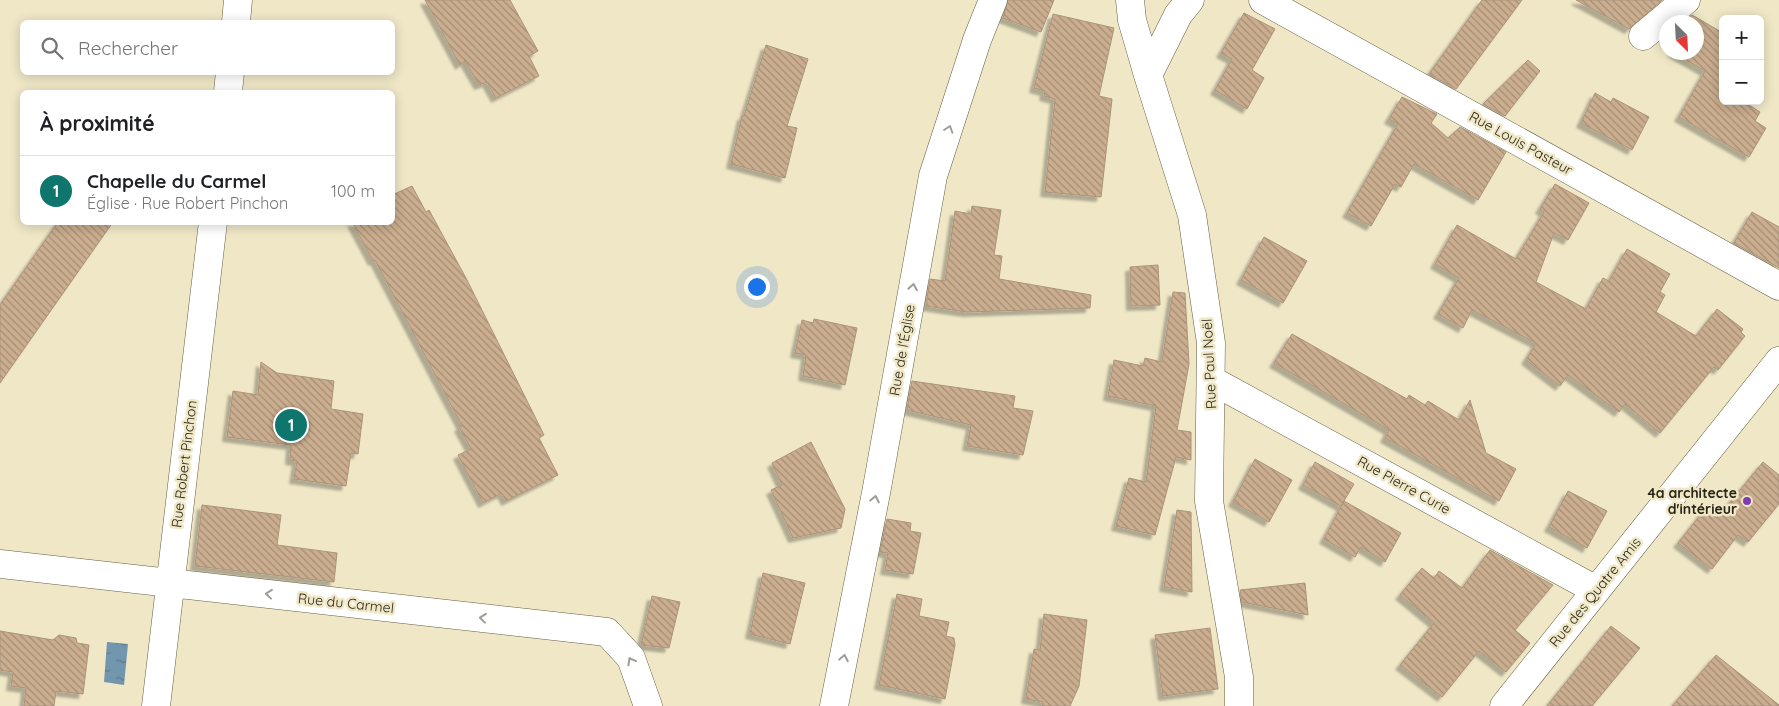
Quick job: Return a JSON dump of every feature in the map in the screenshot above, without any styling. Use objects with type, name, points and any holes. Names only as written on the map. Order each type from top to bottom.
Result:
[{"type":"street","points":[[236,20],[238,0]]},
{"type":"street","name":"Rue de l'Église","points":[[834,706],[876,494],[933,176],[993,0]]},
{"type":"street","name":"Rue Paul Noël","points":[[1130,0],[1132,20],[1192,215],[1211,343],[1209,501],[1239,677],[1239,706]]},
{"type":"street","points":[[1148,75],[1178,15],[1190,0]]},
{"type":"street","name":"Rue Louis Pasteur","points":[[1263,0],[1779,286]]},
{"type":"street","points":[[1643,36],[1686,0]]},
{"type":"street","points":[[228,90],[230,75]]},
{"type":"street","name":"Rue Robert Pinchon","points":[[156,706],[212,225]]},
{"type":"street","name":"Rue des Quatre Amis","points":[[1504,706],[1779,361]]},
{"type":"street","name":"Rue Pierre Curie","points":[[1211,380],[1596,590]]},
{"type":"street","name":"Rue du Carmel","points":[[0,564],[607,632],[632,658],[648,706]]},
{"type":"water","points":[[107,642],[128,644],[124,685],[104,682]]},
{"type":"building","points":[[425,0],[510,0],[538,51],[529,56],[539,76],[496,98],[487,82],[479,85],[465,61],[460,65]]},
{"type":"building","points":[[1008,0],[1054,0],[1041,32],[1003,18]]},
{"type":"building","points":[[1482,0],[1522,0],[1456,89],[1429,74]]},
{"type":"building","points":[[1576,0],[1662,0],[1629,29]]},
{"type":"building","points":[[1244,13],[1275,29],[1252,70],[1264,78],[1247,109],[1215,90],[1232,59],[1221,53]]},
{"type":"building","points":[[1053,14],[1114,28],[1099,96],[1112,99],[1101,197],[1045,192],[1055,99],[1044,96],[1045,91],[1034,88]]},
{"type":"building","points":[[1704,22],[1719,31],[1719,105],[1749,105],[1760,112],[1755,121],[1766,128],[1749,157],[1679,117],[1705,71],[1686,60],[1704,60]]},
{"type":"building","points":[[766,45],[808,59],[787,126],[797,128],[785,178],[731,164],[742,116],[744,116]]},
{"type":"building","points":[[1528,60],[1540,71],[1505,116],[1483,104]]},
{"type":"building","points":[[1595,93],[1611,102],[1613,98],[1649,117],[1632,150],[1581,123]]},
{"type":"building","points":[[1402,97],[1437,114],[1431,123],[1448,138],[1460,127],[1506,152],[1478,200],[1414,164],[1401,187],[1395,184],[1371,226],[1347,213],[1398,124],[1389,119]]},
{"type":"building","points":[[1555,184],[1589,203],[1568,240],[1554,233],[1536,282],[1586,309],[1603,278],[1609,281],[1627,249],[1670,274],[1660,292],[1665,295],[1656,312],[1696,336],[1717,309],[1743,329],[1741,332],[1745,336],[1718,370],[1714,367],[1660,433],[1625,404],[1619,412],[1568,375],[1560,386],[1526,360],[1536,343],[1472,310],[1463,328],[1438,314],[1459,278],[1435,264],[1457,225],[1516,259],[1544,212],[1540,209]]},
{"type":"building","points":[[412,186],[426,212],[429,210],[467,280],[544,435],[539,438],[558,475],[506,501],[502,493],[483,503],[458,455],[471,449],[459,427],[462,426],[375,260],[373,261],[354,225],[395,225],[395,194]]},
{"type":"building","points":[[972,206],[1001,210],[994,255],[1002,256],[999,279],[1091,295],[1090,308],[967,312],[926,306],[930,279],[945,281],[955,211],[971,214]]},
{"type":"building","points":[[1752,212],[1779,227],[1779,268],[1734,243]]},
{"type":"building","points":[[56,225],[111,225],[0,383],[0,305]]},
{"type":"building","points":[[1264,237],[1307,261],[1283,303],[1241,280]]},
{"type":"building","points":[[1158,265],[1160,305],[1131,306],[1130,267]]},
{"type":"building","points":[[1173,292],[1185,293],[1189,364],[1177,430],[1191,432],[1191,460],[1176,457],[1155,535],[1116,526],[1129,478],[1146,482],[1156,406],[1108,396],[1114,360],[1143,366],[1145,358],[1162,362]]},
{"type":"building","points":[[814,319],[857,328],[845,385],[803,376],[806,355],[795,353],[802,320],[813,323]]},
{"type":"building","points":[[1292,334],[1407,399],[1409,395],[1425,405],[1428,401],[1459,420],[1470,400],[1486,453],[1516,469],[1499,501],[1385,438],[1389,430],[1274,363]]},
{"type":"building","points":[[261,362],[277,373],[334,381],[331,409],[363,414],[358,454],[351,453],[346,486],[294,479],[297,461],[290,460],[291,445],[227,437],[233,391],[258,395]]},
{"type":"building","points":[[912,381],[1015,396],[1013,408],[1033,411],[1023,455],[967,446],[971,425],[907,410]]},
{"type":"building","points":[[811,442],[845,509],[841,528],[793,538],[771,490],[782,485],[772,463]]},
{"type":"building","points":[[1255,459],[1292,480],[1269,522],[1233,502]]},
{"type":"building","points":[[1315,462],[1354,484],[1341,506],[1303,485]]},
{"type":"building","points":[[1763,462],[1779,475],[1779,504],[1748,542],[1738,535],[1712,569],[1678,543],[1705,509],[1717,518]]},
{"type":"building","points":[[1568,491],[1607,511],[1587,548],[1549,527]]},
{"type":"building","points":[[1344,501],[1401,533],[1385,562],[1361,547],[1355,557],[1324,539]]},
{"type":"building","points":[[202,505],[281,515],[277,545],[337,553],[334,582],[195,566]]},
{"type":"building","points":[[1177,510],[1191,512],[1192,592],[1164,587]]},
{"type":"building","points":[[887,519],[911,523],[910,531],[921,533],[913,574],[885,570],[888,553],[880,552]]},
{"type":"building","points":[[1490,550],[1553,585],[1515,630],[1530,643],[1506,672],[1479,651],[1442,697],[1400,665],[1434,623],[1400,595],[1422,568],[1434,578],[1439,571],[1462,588]]},
{"type":"building","points":[[763,573],[805,583],[790,644],[750,634]]},
{"type":"building","points":[[1305,583],[1308,615],[1242,602],[1240,590]]},
{"type":"building","points":[[897,594],[922,599],[919,616],[949,622],[946,636],[954,638],[955,645],[945,699],[879,685]]},
{"type":"building","points":[[652,596],[680,602],[669,648],[641,645]]},
{"type":"building","points":[[1044,614],[1087,620],[1079,686],[1070,706],[1042,706],[1043,702],[1026,699],[1034,649],[1040,650]]},
{"type":"building","points":[[1611,626],[1640,648],[1592,706],[1547,706]]},
{"type":"building","points":[[1210,628],[1218,689],[1163,696],[1155,635]]},
{"type":"building","points":[[0,631],[53,640],[59,635],[76,638],[77,643],[89,645],[83,694],[56,691],[54,706],[24,706],[26,688],[11,686],[13,672],[0,670]]},
{"type":"building","points":[[1716,655],[1779,705],[1779,706],[1672,706]]},
{"type":"place","name":"Chapelle du Carmel","points":[[291,425]]},
{"type":"place","name":"4a architecte d'intérieur","points":[[1747,501]]}]
